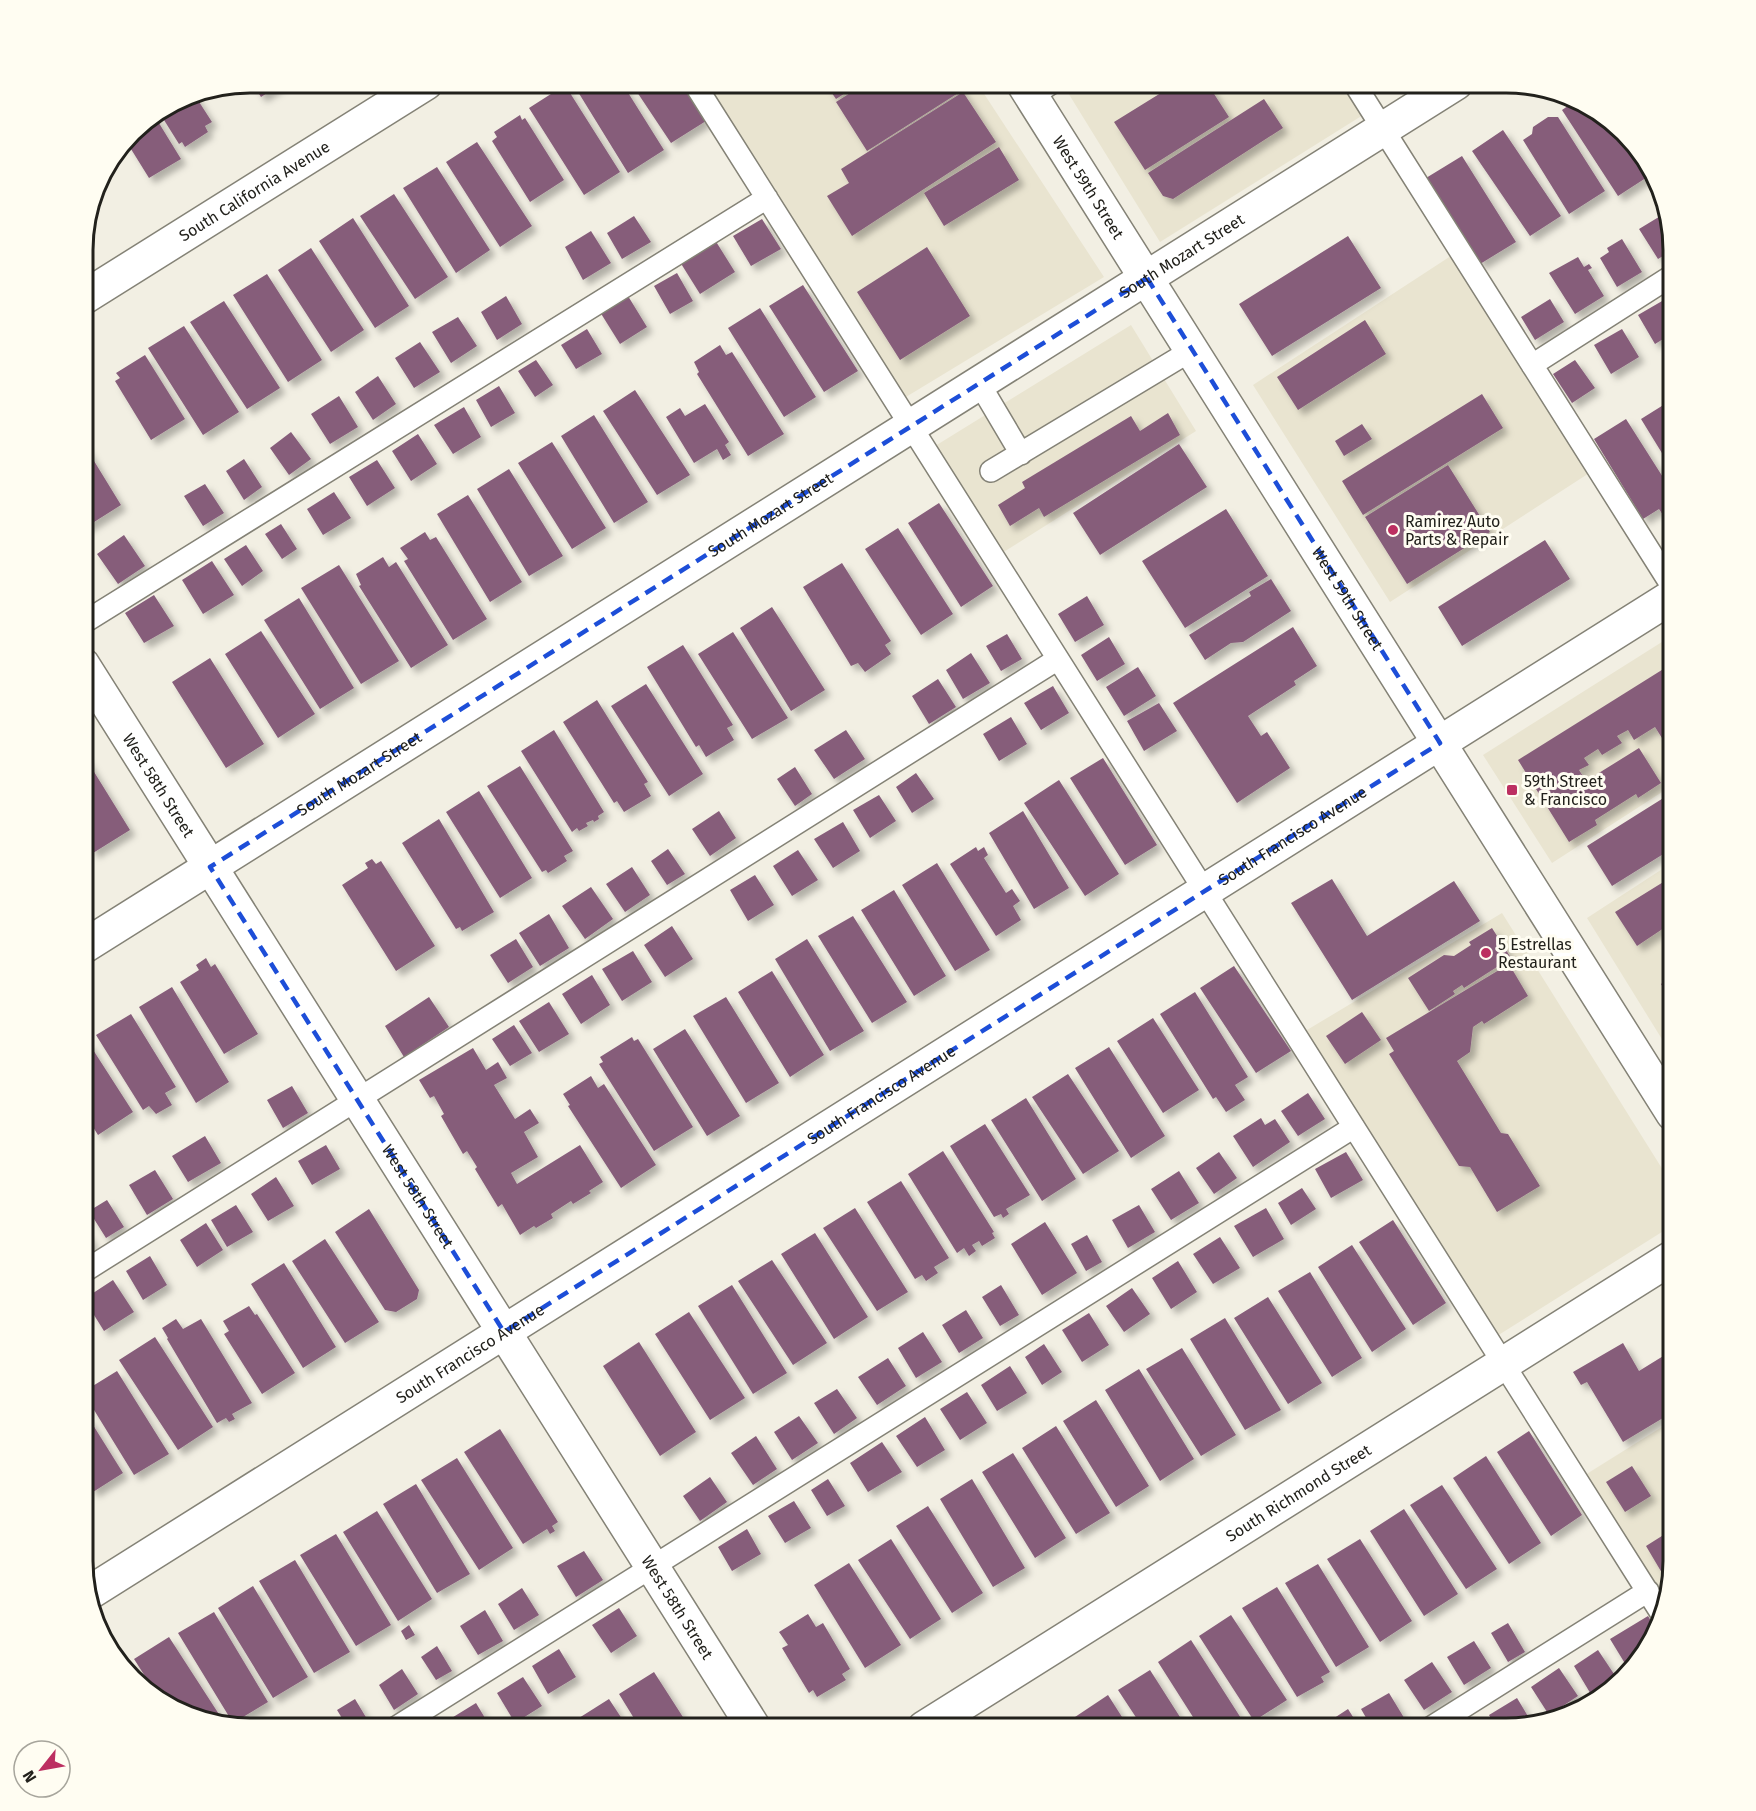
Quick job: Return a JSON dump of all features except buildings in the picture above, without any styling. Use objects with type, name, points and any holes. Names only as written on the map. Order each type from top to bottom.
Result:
[{"type":"street","name":"South California Avenue","points":[[93,292],[409,93]]},
{"type":"street","name":"West 59th Street","points":[[1039,93],[1147,278],[1663,1097]]},
{"type":"street","name":"South Mozart Street","points":[[93,941],[1440,93]]},
{"type":"street","name":"South Francisco Avenue","points":[[95,1589],[1663,604]]},
{"type":"street","name":"West 58th Street","points":[[93,681],[748,1718]]},
{"type":"street","name":"South Richmond Street","points":[[940,1718],[1663,1264]]},
{"type":"lane","points":[[700,93],[1657,1606]]},
{"type":"lane","points":[[1360,93],[1663,571]]},
{"type":"lane","points":[[93,617],[766,198]]},
{"type":"lane","points":[[1532,365],[1663,282]]},
{"type":"lane","points":[[991,471],[1192,350]]},
{"type":"lane","points":[[979,383],[1021,454]]},
{"type":"lane","points":[[93,1266],[1058,659]]},
{"type":"lane","points":[[411,1718],[1354,1127]]},
{"type":"lane","points":[[1446,1718],[1648,1592]]},
{"type":"highlighted area","points":[[1147,278],[1440,743],[504,1332],[210,867]]},
{"type":"shaded area","points":[[700,93],[984,93],[1104,277],[896,403]]},
{"type":"shaded area","points":[[1068,93],[1360,93],[1371,110],[1160,242]]},
{"type":"shaded area","points":[[1460,250],[1597,468],[1390,602],[1253,385]]},
{"type":"shaded area","points":[[1131,325],[1196,431],[994,558],[927,451]]},
{"type":"shaded area","points":[[1663,641],[1663,791],[1552,863],[1483,755]]},
{"type":"shaded area","points":[[1663,869],[1663,1041],[1587,918]]},
{"type":"shaded area","points":[[1502,913],[1663,1170],[1663,1231],[1489,1341],[1297,1036]]},
{"type":"shaded area","points":[[1663,1426],[1663,1561],[1662,1581],[1657,1606],[1577,1480]]},
{"type":"place","name":"Ramirez Auto Parts & Repair","points":[[1393,530]]},
{"type":"place","name":"59th Street & Francisco","points":[[1512,790]]},
{"type":"place","name":"5 Estrellas Restaurant","points":[[1486,953]]}]
